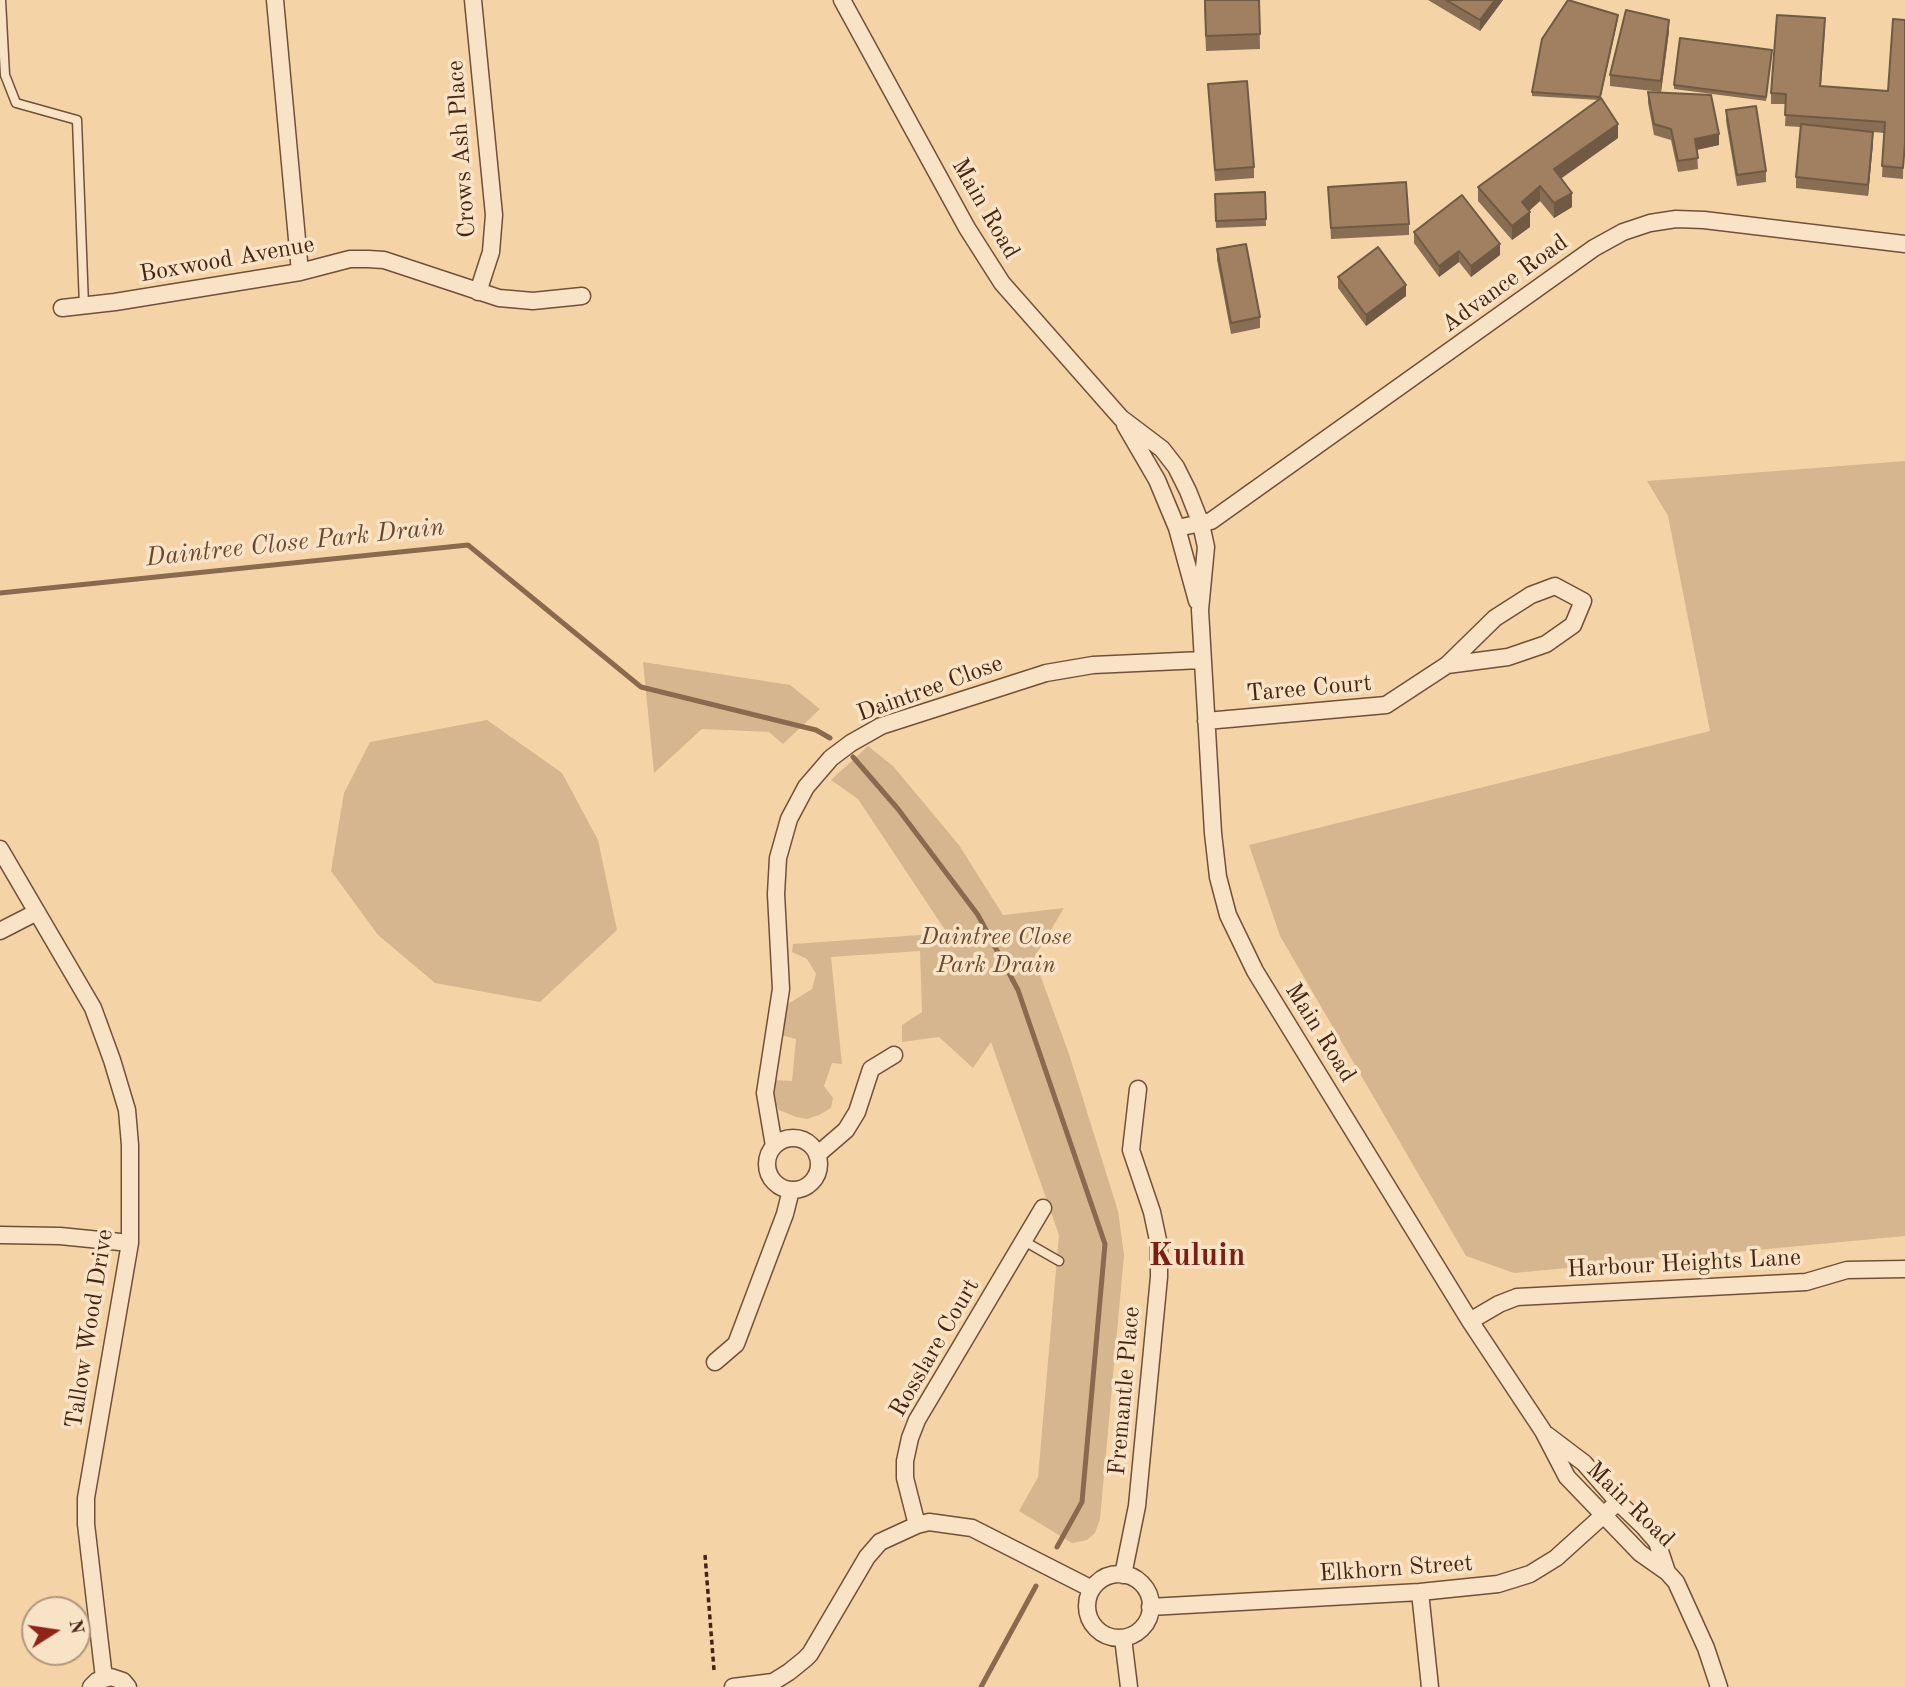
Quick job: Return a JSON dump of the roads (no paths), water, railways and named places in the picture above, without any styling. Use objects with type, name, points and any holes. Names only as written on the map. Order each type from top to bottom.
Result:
[{"type":"street","points":[[275,0],[300,272]]},
{"type":"street","name":"Crows Ash Place","points":[[473,0],[494,215],[491,252],[478,292]]},
{"type":"street","name":"Main Road","points":[[842,0],[967,228],[1002,283],[1121,418],[1157,480],[1177,527],[1200,610]]},
{"type":"street","name":"Advance Road","points":[[1177,527],[1211,521],[1594,248],[1623,232],[1676,219],[1704,220],[1905,244]]},
{"type":"street","name":"Boxwood Avenue","points":[[62,307],[84,306],[300,272],[350,260],[384,260],[478,292]]},
{"type":"street","points":[[478,292],[517,301],[582,296]]},
{"type":"street","name":"Main Road","points":[[1121,418],[1162,449],[1176,467],[1201,524],[1206,547],[1200,610],[1202,660],[1213,833],[1218,877],[1228,915],[1255,971],[1470,1321],[1543,1431],[1567,1477],[1640,1553],[1667,1572],[1676,1582],[1706,1648],[1719,1687]]},
{"type":"street","name":"Taree Court","points":[[1206,721],[1386,705],[1447,666],[1495,618],[1531,595],[1555,586],[1583,601],[1573,625],[1546,644],[1508,657],[1447,666]]},
{"type":"street","name":"Daintree Close","points":[[774,1146],[765,1093],[781,989],[776,894],[778,858],[789,819],[806,787],[831,758],[881,726],[1046,673],[1093,664],[1202,660]]},
{"type":"street","name":"Tallow Wood Drive","points":[[0,849],[93,1008],[113,1060],[127,1110],[130,1145],[130,1243],[86,1498],[97,1682]]},
{"type":"street","points":[[0,931],[37,912]]},
{"type":"street","points":[[817,1155],[846,1130],[857,1112],[871,1069],[894,1055]]},
{"type":"street","name":"Fremantle Place","points":[[1123,1575],[1137,1506],[1159,1277],[1159,1245],[1131,1150],[1138,1089]]},
{"type":"street","points":[[797,1139],[806,1142],[817,1155],[818,1163],[813,1180],[800,1189],[783,1189],[771,1178],[767,1162],[774,1146],[780,1141],[797,1139]]},
{"type":"street","points":[[715,1363],[736,1344],[792,1190]]},
{"type":"street","name":"Rosslare Court","points":[[917,1525],[905,1478],[909,1438],[917,1420],[1043,1208]]},
{"type":"street","points":[[0,1235],[60,1236],[130,1243]]},
{"type":"street","name":"Harbour Heights Lane","points":[[1470,1321],[1517,1297],[1806,1282],[1847,1269],[1905,1269]]},
{"type":"street","name":"Main Road","points":[[1543,1431],[1584,1463],[1657,1542],[1667,1572]]},
{"type":"street","name":"Elkhorn Street","points":[[1150,1606],[1420,1592],[1498,1584],[1530,1574],[1556,1558],[1618,1502]]},
{"type":"street","points":[[733,1687],[773,1682],[810,1654],[867,1557],[880,1542],[917,1525],[929,1522],[972,1528],[1092,1589]]},
{"type":"street","points":[[1109,1576],[1131,1577],[1143,1586],[1150,1599],[1147,1621],[1143,1627],[1124,1638],[1100,1633],[1090,1620],[1087,1604],[1092,1589],[1109,1576]]},
{"type":"street","points":[[1420,1592],[1430,1687]]},
{"type":"street","points":[[1124,1638],[1129,1687]]},
{"type":"street","points":[[97,1682],[117,1678],[128,1687]]},
{"type":"lane","points":[[1,0],[5,75],[16,103],[77,120],[84,306]]},
{"type":"lane","points":[[1024,1241],[1059,1261]]},
{"type":"waterway","name":"Daintree Close Park Drain","points":[[0,593],[468,545],[641,687],[816,730],[830,738]]},
{"type":"waterway","name":"Daintree Close Park Drain","points":[[853,757],[898,809],[978,915],[1018,990],[1105,1244],[1082,1502],[1057,1547]]},
{"type":"waterway","points":[[981,1687],[1036,1586]]},
{"type":"district","name":"Kuluin","points":[[1197,1257]]}]
